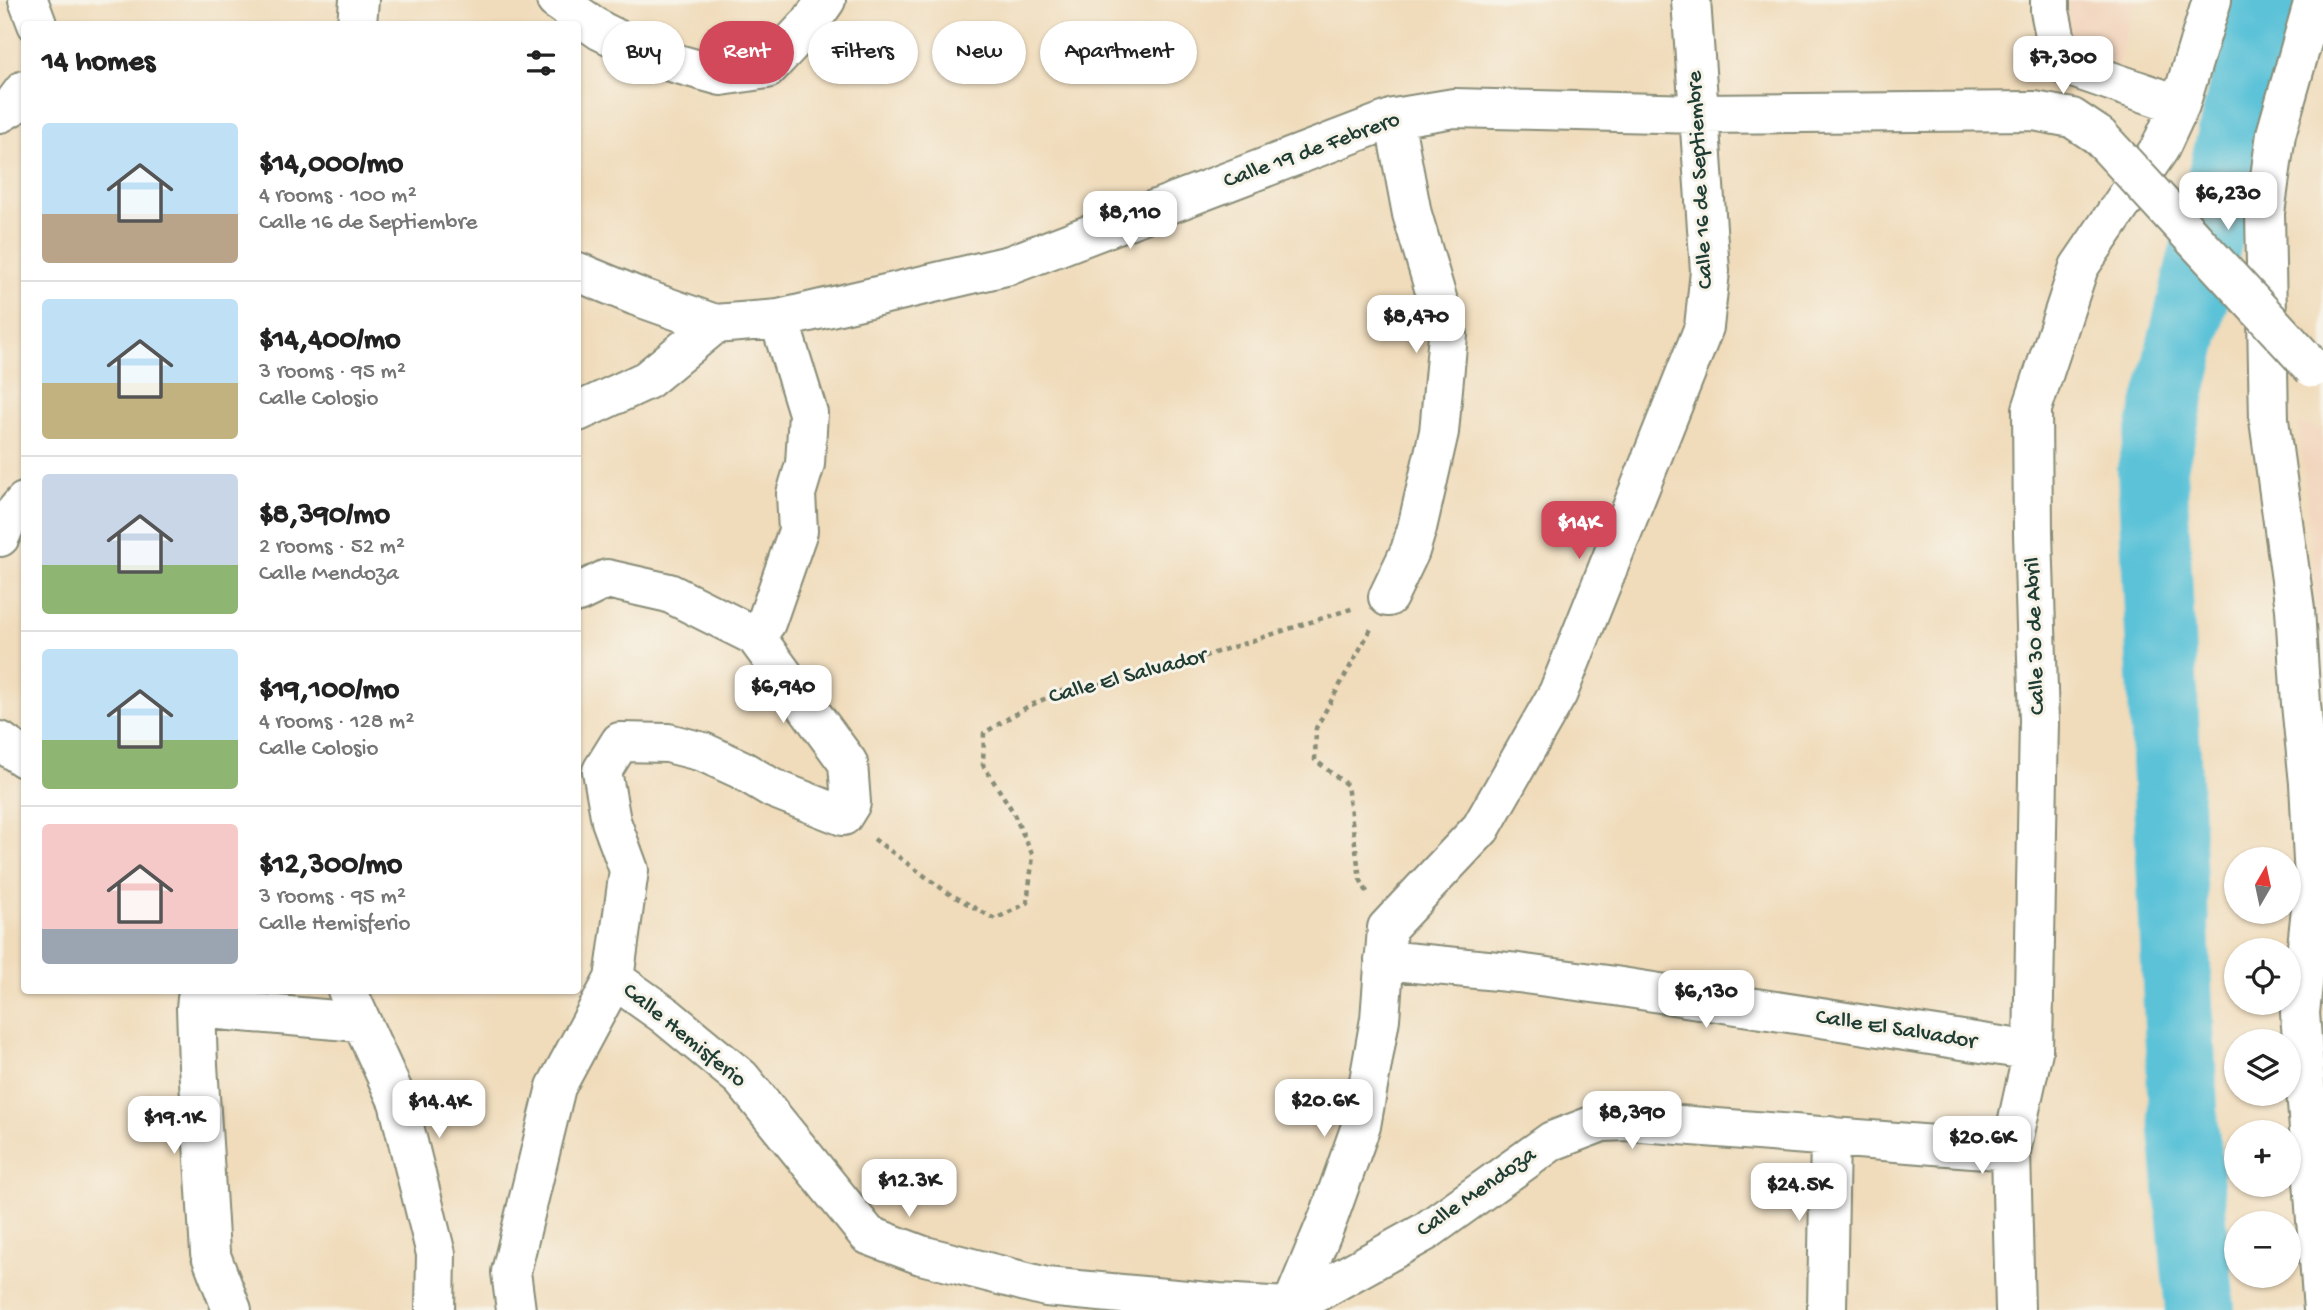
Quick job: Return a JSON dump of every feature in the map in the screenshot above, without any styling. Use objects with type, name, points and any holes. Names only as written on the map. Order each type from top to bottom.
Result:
[{"type":"street","points":[[28,0],[36,21]]},
{"type":"street","points":[[357,21],[359,0]]},
{"type":"street","points":[[555,0],[601,31],[656,58],[721,76],[767,69],[810,23],[826,0]]},
{"type":"street","name":"Calle 16 de Septiembre","points":[[1385,944],[1480,828],[1558,694],[1704,327],[1710,271],[1690,0]]},
{"type":"street","points":[[2050,0],[2061,64],[2180,105]]},
{"type":"street","name":"Calle 30 de Abril","points":[[2015,1310],[2011,1151],[2034,1051],[2039,720],[2032,409],[2079,267],[2160,148],[2180,105],[2212,0]]},
{"type":"street","points":[[2314,0],[2276,134],[2265,213],[2269,420],[2295,608],[2309,783],[2314,880],[2300,1013],[2323,1310]]},
{"type":"street","points":[[0,113],[12,106],[21,94]]},
{"type":"street","name":"Calle 19 de Febrero","points":[[581,273],[715,324],[779,319],[1010,265],[1394,118],[1454,108],[1699,114],[2034,111],[2072,118],[2099,136],[2318,371]]},
{"type":"street","points":[[1388,597],[1410,551],[1439,432],[1448,335],[1412,214],[1394,118]]},
{"type":"street","points":[[755,636],[766,623],[798,531],[796,495],[805,464],[808,413],[779,319]]},
{"type":"street","points":[[581,411],[648,380],[715,324]]},
{"type":"street","points":[[581,592],[607,579],[669,593],[755,636],[848,763],[851,803],[843,816]]},
{"type":"street","points":[[0,741],[21,756]]},
{"type":"street","name":"Calle Hemisferio","points":[[843,816],[772,788],[703,752],[668,743],[620,742],[602,771],[611,821],[629,870],[614,979],[666,1016],[741,1078],[868,1235],[921,1255],[1046,1287],[1290,1308]]},
{"type":"street","points":[[1290,1308],[1329,1216],[1361,1126],[1380,1018],[1385,944]]},
{"type":"street","name":"Calle El Salvador","points":[[1385,944],[1518,973],[2034,1051]]},
{"type":"street","points":[[516,1310],[511,1272],[556,1087],[614,979]]},
{"type":"street","points":[[232,1310],[210,1253],[198,1065],[187,996],[353,1006],[398,1102],[436,1254],[435,1310]]},
{"type":"street","name":"Calle Mendoza","points":[[1290,1308],[1425,1232],[1552,1140],[1602,1122],[1628,1121],[2011,1151]]},
{"type":"street","points":[[1827,1310],[1830,1136]]},
{"type":"path","points":[[1385,944],[1360,879],[1347,785],[1315,760],[1316,728],[1388,597]]},
{"type":"path","name":"Calle El Salvador","points":[[843,816],[948,893],[995,919],[1027,903],[1032,856],[1012,810],[983,765],[984,733],[1027,707],[1066,689],[1127,681],[1388,597]]},
{"type":"shaded area","points":[[2065,0],[2135,0],[2116,72],[2067,58]]},
{"type":"shaded area","points":[[2299,424],[2323,430],[2323,659]]},
{"type":"waterway","points":[[2200,1310],[2184,1130],[2152,470],[2265,0]]}]
